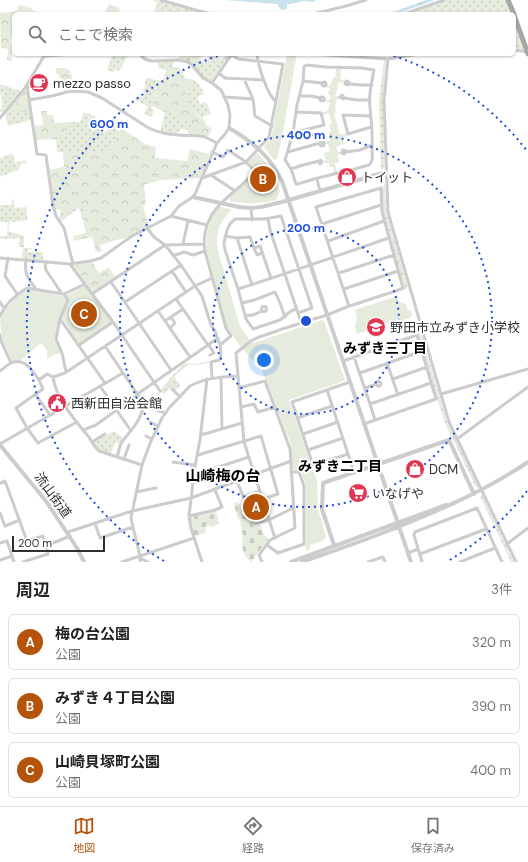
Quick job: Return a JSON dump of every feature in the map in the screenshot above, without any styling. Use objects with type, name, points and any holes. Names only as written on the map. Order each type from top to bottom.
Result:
[{"type":"main road","points":[[508,0],[513,12]]},
{"type":"main road","points":[[516,20],[528,53]]},
{"type":"street","points":[[161,0],[203,12]]},
{"type":"street","points":[[321,12],[366,0]]},
{"type":"street","points":[[410,12],[444,0]]},
{"type":"street","points":[[516,50],[528,53]]},
{"type":"street","points":[[0,118],[25,88],[44,56]]},
{"type":"street","points":[[0,258],[72,264],[101,258],[132,236],[171,216],[179,206],[193,197],[212,152],[229,128],[230,110],[221,90],[203,78],[191,64],[179,60],[151,61],[142,56]]},
{"type":"street","points":[[212,83],[231,56]]},
{"type":"street","points":[[202,178],[246,162],[269,137],[272,126],[283,64],[238,60],[234,56]]},
{"type":"street","points":[[258,56],[258,61],[264,80],[276,102]]},
{"type":"street","points":[[342,56],[389,59],[407,56]]},
{"type":"street","points":[[390,56],[384,100],[388,212],[449,422],[516,562]]},
{"type":"street","points":[[306,65],[374,70],[372,85],[370,116],[373,155],[371,164],[296,184],[291,169],[285,160],[293,133],[297,104],[303,81],[304,67],[306,65]]},
{"type":"street","points":[[219,73],[225,78],[264,80]]},
{"type":"street","points":[[244,79],[253,99],[255,116],[272,126]]},
{"type":"street","points":[[303,81],[322,83]]},
{"type":"street","points":[[349,84],[372,85]]},
{"type":"street","points":[[27,85],[37,154],[46,155],[53,206],[56,216],[64,228],[72,264],[160,391]]},
{"type":"street","points":[[29,100],[67,92],[88,92],[102,98],[153,130],[166,135],[205,137],[217,143]]},
{"type":"street","points":[[299,96],[320,98]]},
{"type":"street","points":[[225,97],[253,99]]},
{"type":"street","points":[[344,98],[370,100]]},
{"type":"street","points":[[293,133],[324,125],[321,113],[296,112]]},
{"type":"street","points":[[370,116],[343,115],[348,134],[371,127]]},
{"type":"street","points":[[229,128],[249,140],[259,149],[278,172],[411,562]]},
{"type":"street","points":[[288,152],[320,143]]},
{"type":"street","points":[[346,152],[360,150],[372,145]]},
{"type":"street","points":[[212,152],[223,157],[228,150],[246,162],[255,171],[235,191],[220,203],[213,212],[207,225],[204,244],[205,252],[225,326],[231,336],[220,345]]},
{"type":"street","points":[[291,169],[319,161]]},
{"type":"street","points":[[352,170],[355,181]]},
{"type":"street","points":[[193,197],[239,207],[251,208],[271,205],[386,172]]},
{"type":"street","points":[[211,175],[235,191]]},
{"type":"street","points":[[317,179],[320,191]]},
{"type":"street","points":[[275,538],[244,442],[236,353],[251,341],[259,337],[278,332],[279,330],[301,322],[327,315],[403,288],[384,221],[381,205],[381,188],[316,207],[349,306]]},
{"type":"street","points":[[322,224],[381,205]]},
{"type":"street","points":[[251,208],[252,220]]},
{"type":"street","points":[[171,216],[207,225]]},
{"type":"street","points":[[296,309],[280,320],[253,329],[245,316],[225,250],[225,236],[232,221],[268,219],[281,216],[312,308],[298,313]]},
{"type":"street","points":[[268,219],[284,274],[301,322]]},
{"type":"street","points":[[183,244],[188,221]]},
{"type":"street","points":[[328,241],[384,221]]},
{"type":"street","points":[[147,228],[154,237],[174,256],[202,296],[211,325],[220,345],[220,359],[211,362],[212,378]]},
{"type":"street","points":[[225,236],[237,238],[250,237],[257,255],[262,253]]},
{"type":"street","points":[[237,238],[252,285]]},
{"type":"street","points":[[238,289],[389,238]]},
{"type":"street","points":[[92,294],[165,246],[204,244]]},
{"type":"street","points":[[254,248],[260,246],[271,278]]},
{"type":"street","points":[[174,256],[184,252],[193,255],[205,252]]},
{"type":"street","points":[[339,273],[394,255]]},
{"type":"street","points":[[8,258],[5,276],[17,294]]},
{"type":"street","points":[[26,260],[26,273],[36,289]]},
{"type":"street","points":[[46,263],[46,270],[68,300],[60,319],[56,339],[62,353],[66,372]]},
{"type":"street","points":[[124,302],[181,265]]},
{"type":"street","points":[[172,271],[186,292]]},
{"type":"street","points":[[344,289],[398,271]]},
{"type":"street","points":[[53,377],[66,372],[195,286],[212,278]]},
{"type":"street","points":[[111,282],[171,370]]},
{"type":"street","points":[[0,316],[4,308],[17,294],[27,288],[63,294],[85,284]]},
{"type":"street","points":[[242,303],[276,292],[285,317]]},
{"type":"street","points":[[176,299],[214,352],[210,355]]},
{"type":"street","points":[[0,302],[4,308]]},
{"type":"street","points":[[165,321],[183,309]]},
{"type":"street","points":[[158,311],[190,357]]},
{"type":"street","points":[[245,316],[262,311]]},
{"type":"street","points":[[170,328],[175,323],[171,317]]},
{"type":"street","points":[[60,319],[105,383]]},
{"type":"street","points":[[79,345],[113,322]]},
{"type":"street","points":[[0,335],[0,341],[12,363]]},
{"type":"street","points":[[343,361],[417,335],[436,399],[364,424]]},
{"type":"street","points":[[83,430],[96,425],[137,394],[218,338]]},
{"type":"street","points":[[105,346],[144,403],[151,408],[165,413]]},
{"type":"street","points":[[360,373],[422,351]]},
{"type":"street","points":[[354,357],[376,420]]},
{"type":"street","points":[[0,371],[12,363],[21,361],[28,365],[39,380],[43,390],[16,408],[27,428],[38,443],[77,422]]},
{"type":"street","points":[[388,363],[398,395]]},
{"type":"street","points":[[393,379],[427,367]]},
{"type":"street","points":[[441,394],[528,369]]},
{"type":"street","points":[[0,444],[123,373]]},
{"type":"street","points":[[39,380],[47,374],[53,377],[59,396],[65,406],[99,451],[142,465]]},
{"type":"street","points":[[140,559],[131,518],[142,465],[158,426],[165,413],[190,386],[207,379],[238,376]]},
{"type":"street","points":[[221,377],[222,429]]},
{"type":"street","points":[[202,562],[188,516],[201,435],[207,379]]},
{"type":"street","points":[[239,388],[265,381],[288,444],[291,461],[295,528],[270,540],[259,555],[262,562]]},
{"type":"street","points":[[348,454],[313,465],[292,402],[350,382]]},
{"type":"street","points":[[370,404],[431,383]]},
{"type":"street","points":[[365,388],[375,384]]},
{"type":"street","points":[[100,386],[131,431]]},
{"type":"street","points":[[457,439],[528,387]]},
{"type":"street","points":[[172,389],[180,397]]},
{"type":"street","points":[[327,390],[354,472]]},
{"type":"street","points":[[36,395],[50,415]]},
{"type":"street","points":[[118,457],[121,443],[139,419],[144,403]]},
{"type":"street","points":[[241,407],[254,404],[258,412],[275,407]]},
{"type":"street","points":[[297,418],[332,406]]},
{"type":"street","points":[[150,422],[158,426]]},
{"type":"street","points":[[302,434],[338,422]]},
{"type":"street","points":[[201,435],[242,423]]},
{"type":"street","points":[[92,442],[106,434]]},
{"type":"street","points":[[146,436],[152,439]]},
{"type":"street","points":[[198,456],[261,436],[278,494],[263,499]]},
{"type":"street","points":[[308,450],[344,438]]},
{"type":"street","points":[[334,545],[322,509],[321,501],[323,483],[448,440],[474,494]]},
{"type":"street","name":"流山街道","points":[[0,444],[40,492],[78,548],[84,562]]},
{"type":"street","points":[[124,459],[129,445]]},
{"type":"street","points":[[194,475],[249,457]]},
{"type":"street","points":[[46,546],[95,523],[132,511],[192,498],[291,461]]},
{"type":"street","points":[[173,462],[196,465]]},
{"type":"street","points":[[291,562],[334,545],[436,512],[482,490],[528,462]]},
{"type":"street","points":[[267,545],[278,553],[304,544],[304,486],[299,472],[291,472]]},
{"type":"street","points":[[0,483],[5,481],[27,541],[42,536],[46,546],[48,554],[35,560],[23,562]]},
{"type":"street","points":[[237,481],[254,524],[269,520],[293,508]]},
{"type":"street","points":[[136,492],[156,488]]},
{"type":"street","points":[[188,516],[222,508],[215,490]]},
{"type":"street","points":[[422,562],[414,535],[415,532],[476,508],[502,562]]},
{"type":"street","points":[[0,513],[5,526],[20,520]]},
{"type":"street","points":[[95,523],[100,538],[133,528]]},
{"type":"street","points":[[302,562],[398,524]]},
{"type":"street","points":[[507,544],[528,528]]},
{"type":"street","points":[[420,554],[486,529]]},
{"type":"street","points":[[122,562],[140,559],[194,538]]},
{"type":"street","points":[[0,543],[7,540],[14,562]]},
{"type":"street","points":[[460,562],[495,548]]},
{"type":"street","points":[[408,553],[418,549]]},
{"type":"street","points":[[0,560],[12,556]]},
{"type":"street","points":[[368,562],[383,556],[385,562]]},
{"type":"street","points":[[140,559],[148,562]]},
{"type":"green space","points":[[152,0],[157,0],[199,12],[182,12],[174,10],[162,11],[160,7],[156,6],[157,2]]},
{"type":"green space","points":[[447,0],[506,0],[510,12],[413,12]]},
{"type":"green space","points":[[109,4],[120,8],[119,12],[105,12]]},
{"type":"green space","points":[[18,5],[29,7],[35,12],[14,12],[17,10]]},
{"type":"green space","points":[[156,6],[160,7],[162,11],[174,10],[182,12],[154,12]]},
{"type":"green space","points":[[10,11],[14,12],[12,12],[12,33],[10,44],[12,44],[12,62],[7,59],[8,49],[1,48],[0,12],[4,13]]},
{"type":"green space","points":[[516,28],[524,50],[516,49]]},
{"type":"green space","points":[[112,56],[128,56],[119,71],[115,69],[114,72],[111,72],[107,69]]},
{"type":"green space","points":[[180,56],[202,56],[194,67],[183,60],[178,59]]},
{"type":"green space","points":[[210,56],[214,56],[221,60],[224,56],[230,56],[211,81],[203,77],[194,67],[199,59],[205,63]]},
{"type":"green space","points":[[287,56],[297,56],[281,142],[277,159],[274,160],[264,147],[271,138]]},
{"type":"green space","points":[[384,60],[386,60],[383,102],[385,166],[381,170],[379,100]]},
{"type":"green space","points":[[174,61],[174,68],[164,78],[162,86],[156,85],[151,108],[154,110],[152,116],[150,117],[144,113],[148,106],[135,100],[138,96],[143,98],[146,78],[162,81],[167,70],[158,68],[158,62]]},
{"type":"green space","points":[[175,67],[183,72],[186,79],[193,80],[192,91],[186,93],[188,96],[190,109],[200,118],[202,117],[206,125],[212,129],[208,137],[195,135],[191,121],[187,122],[178,117],[176,109],[172,112],[167,111],[166,113],[152,106],[157,84],[162,86],[164,78]]},
{"type":"green space","points":[[57,68],[70,71],[73,80],[71,90],[65,91],[61,84],[62,79],[56,72]]},
{"type":"green space","points":[[336,69],[341,69],[340,73],[342,74],[340,79],[344,81],[344,83],[339,82],[337,88],[335,96],[340,96],[340,99],[337,99],[334,113],[340,135],[346,133],[347,136],[342,137],[344,144],[336,147],[338,152],[341,151],[341,154],[338,154],[339,162],[335,164],[337,172],[334,173],[333,167],[329,167],[329,163],[324,163],[326,160],[324,153],[330,151],[328,144],[325,144],[325,142],[330,141],[329,132],[331,131],[329,125],[332,124],[329,113],[323,115],[322,113],[327,111],[329,108],[330,103],[324,101],[325,99],[329,101],[331,96],[328,94],[330,88],[326,87],[327,85],[330,86],[333,78],[335,78]]},
{"type":"green space","points":[[193,80],[199,84],[204,94],[197,97],[200,104],[206,102],[211,113],[201,118],[190,109],[186,93],[192,90]]},
{"type":"green space","points":[[0,84],[21,91],[3,112],[0,112],[0,109],[2,109],[2,95],[0,95]]},
{"type":"green space","points":[[26,90],[30,111],[13,113],[11,107]]},
{"type":"green space","points":[[11,107],[30,111],[31,120],[8,126],[5,113]]},
{"type":"green space","points":[[176,108],[191,121],[195,135],[188,133],[185,129],[181,129],[177,134],[160,132],[165,112]]},
{"type":"green space","points":[[41,111],[47,111],[47,115],[53,115],[54,123],[72,122],[72,124],[62,137],[56,140],[36,140],[34,126],[43,125]]},
{"type":"green space","points":[[84,112],[95,116],[95,118],[100,120],[98,130],[106,132],[111,123],[121,128],[109,151],[57,152],[56,140],[64,135],[72,122],[80,122]]},
{"type":"green space","points":[[121,128],[145,144],[156,147],[155,158],[187,161],[190,149],[210,154],[201,178],[161,180],[144,185],[146,204],[143,206],[149,226],[130,236],[100,245],[102,251],[96,252],[92,237],[74,241],[73,236],[86,233],[83,221],[86,205],[61,212],[60,209],[55,210],[49,170],[64,167],[63,151],[109,151]]},
{"type":"green space","points":[[257,153],[268,167],[278,186],[280,191],[276,200],[253,203],[230,201],[229,197],[244,185],[257,171],[249,161]]},
{"type":"green space","points":[[13,154],[15,163],[25,160],[26,163],[22,164],[18,170],[0,177],[0,158]]},
{"type":"green space","points":[[385,184],[386,212],[408,287],[405,290],[383,212],[382,187]]},
{"type":"green space","points":[[11,199],[14,200],[14,208],[26,207],[28,220],[10,221],[8,231],[24,235],[24,248],[32,248],[28,249],[28,252],[43,252],[43,261],[22,259],[23,247],[19,247],[19,238],[0,239],[0,236],[7,236],[8,222],[0,222],[0,205],[12,205]]},
{"type":"green space","points":[[86,205],[83,221],[79,208],[61,221],[59,218],[61,212]]},
{"type":"green space","points":[[219,207],[232,209],[219,228],[217,245],[239,323],[250,340],[241,347],[227,328],[207,252],[206,240],[208,228],[212,217]]},
{"type":"green space","points":[[92,262],[99,273],[109,267],[115,277],[94,291],[92,291],[74,266]]},
{"type":"green space","points":[[84,286],[111,323],[78,343],[62,318],[69,300],[67,295]]},
{"type":"green space","points":[[28,289],[63,296],[67,300],[55,338],[61,353],[53,355],[47,359],[47,350],[41,343],[21,360],[12,361],[2,339],[0,319],[18,295]]},
{"type":"green space","points":[[397,296],[400,303],[403,302],[406,304],[408,310],[411,310],[412,315],[410,318],[400,321],[399,319],[357,334],[355,326],[357,317],[355,310]]},
{"type":"green space","points":[[322,320],[324,321],[345,380],[289,400],[317,481],[317,508],[326,536],[324,540],[310,545],[307,552],[305,545],[306,486],[301,471],[293,470],[290,441],[262,371],[243,349],[252,342],[253,343]]},
{"type":"green space","points":[[417,320],[447,422],[479,486],[477,487],[475,486],[444,421],[414,321]]},
{"type":"green space","points":[[209,361],[209,363],[188,365],[174,377],[181,385],[175,391],[171,387],[164,394],[161,392],[156,398],[156,401],[152,407],[158,393],[184,364],[196,364]]},
{"type":"green space","points":[[113,431],[124,438],[120,443],[115,442],[111,454],[99,450],[94,443]]},
{"type":"green space","points":[[258,490],[267,520],[255,522],[244,495]]},
{"type":"green space","points":[[482,495],[514,562],[511,562],[480,496]]},
{"type":"green space","points":[[237,502],[244,510],[247,509],[253,526],[260,524],[264,535],[268,539],[251,562],[243,551],[243,537],[240,519],[238,519],[234,504]]},
{"type":"green space","points":[[216,511],[219,524],[210,527],[209,525],[205,527],[206,533],[194,536],[190,518]]},
{"type":"water","points":[[225,0],[316,0],[313,2],[302,1],[287,4],[287,9],[281,10],[277,4]]},
{"type":"water","points":[[426,0],[435,0],[402,12],[393,12]]},
{"type":"place","name":"mezzo passo","points":[[39,83]]},
{"type":"place","name":"トイット","points":[[347,177]]},
{"type":"place","name":"みずき４丁目公園","points":[[263,179]]},
{"type":"place","name":"山崎貝塚町公園","points":[[84,314]]},
{"type":"place","name":"野田市立みずき小学校","points":[[376,327]]},
{"type":"place","name":"西新田自治会館","points":[[57,403]]},
{"type":"place","name":"DCM","points":[[415,469]]},
{"type":"place","name":"いなげや","points":[[358,493]]},
{"type":"place","name":"梅の台公園","points":[[256,507]]},
{"type":"district","name":"みずき三丁目","points":[[385,348]]},
{"type":"district","name":"みずき二丁目","points":[[340,466]]},
{"type":"district","name":"山崎梅の台","points":[[223,476]]}]
